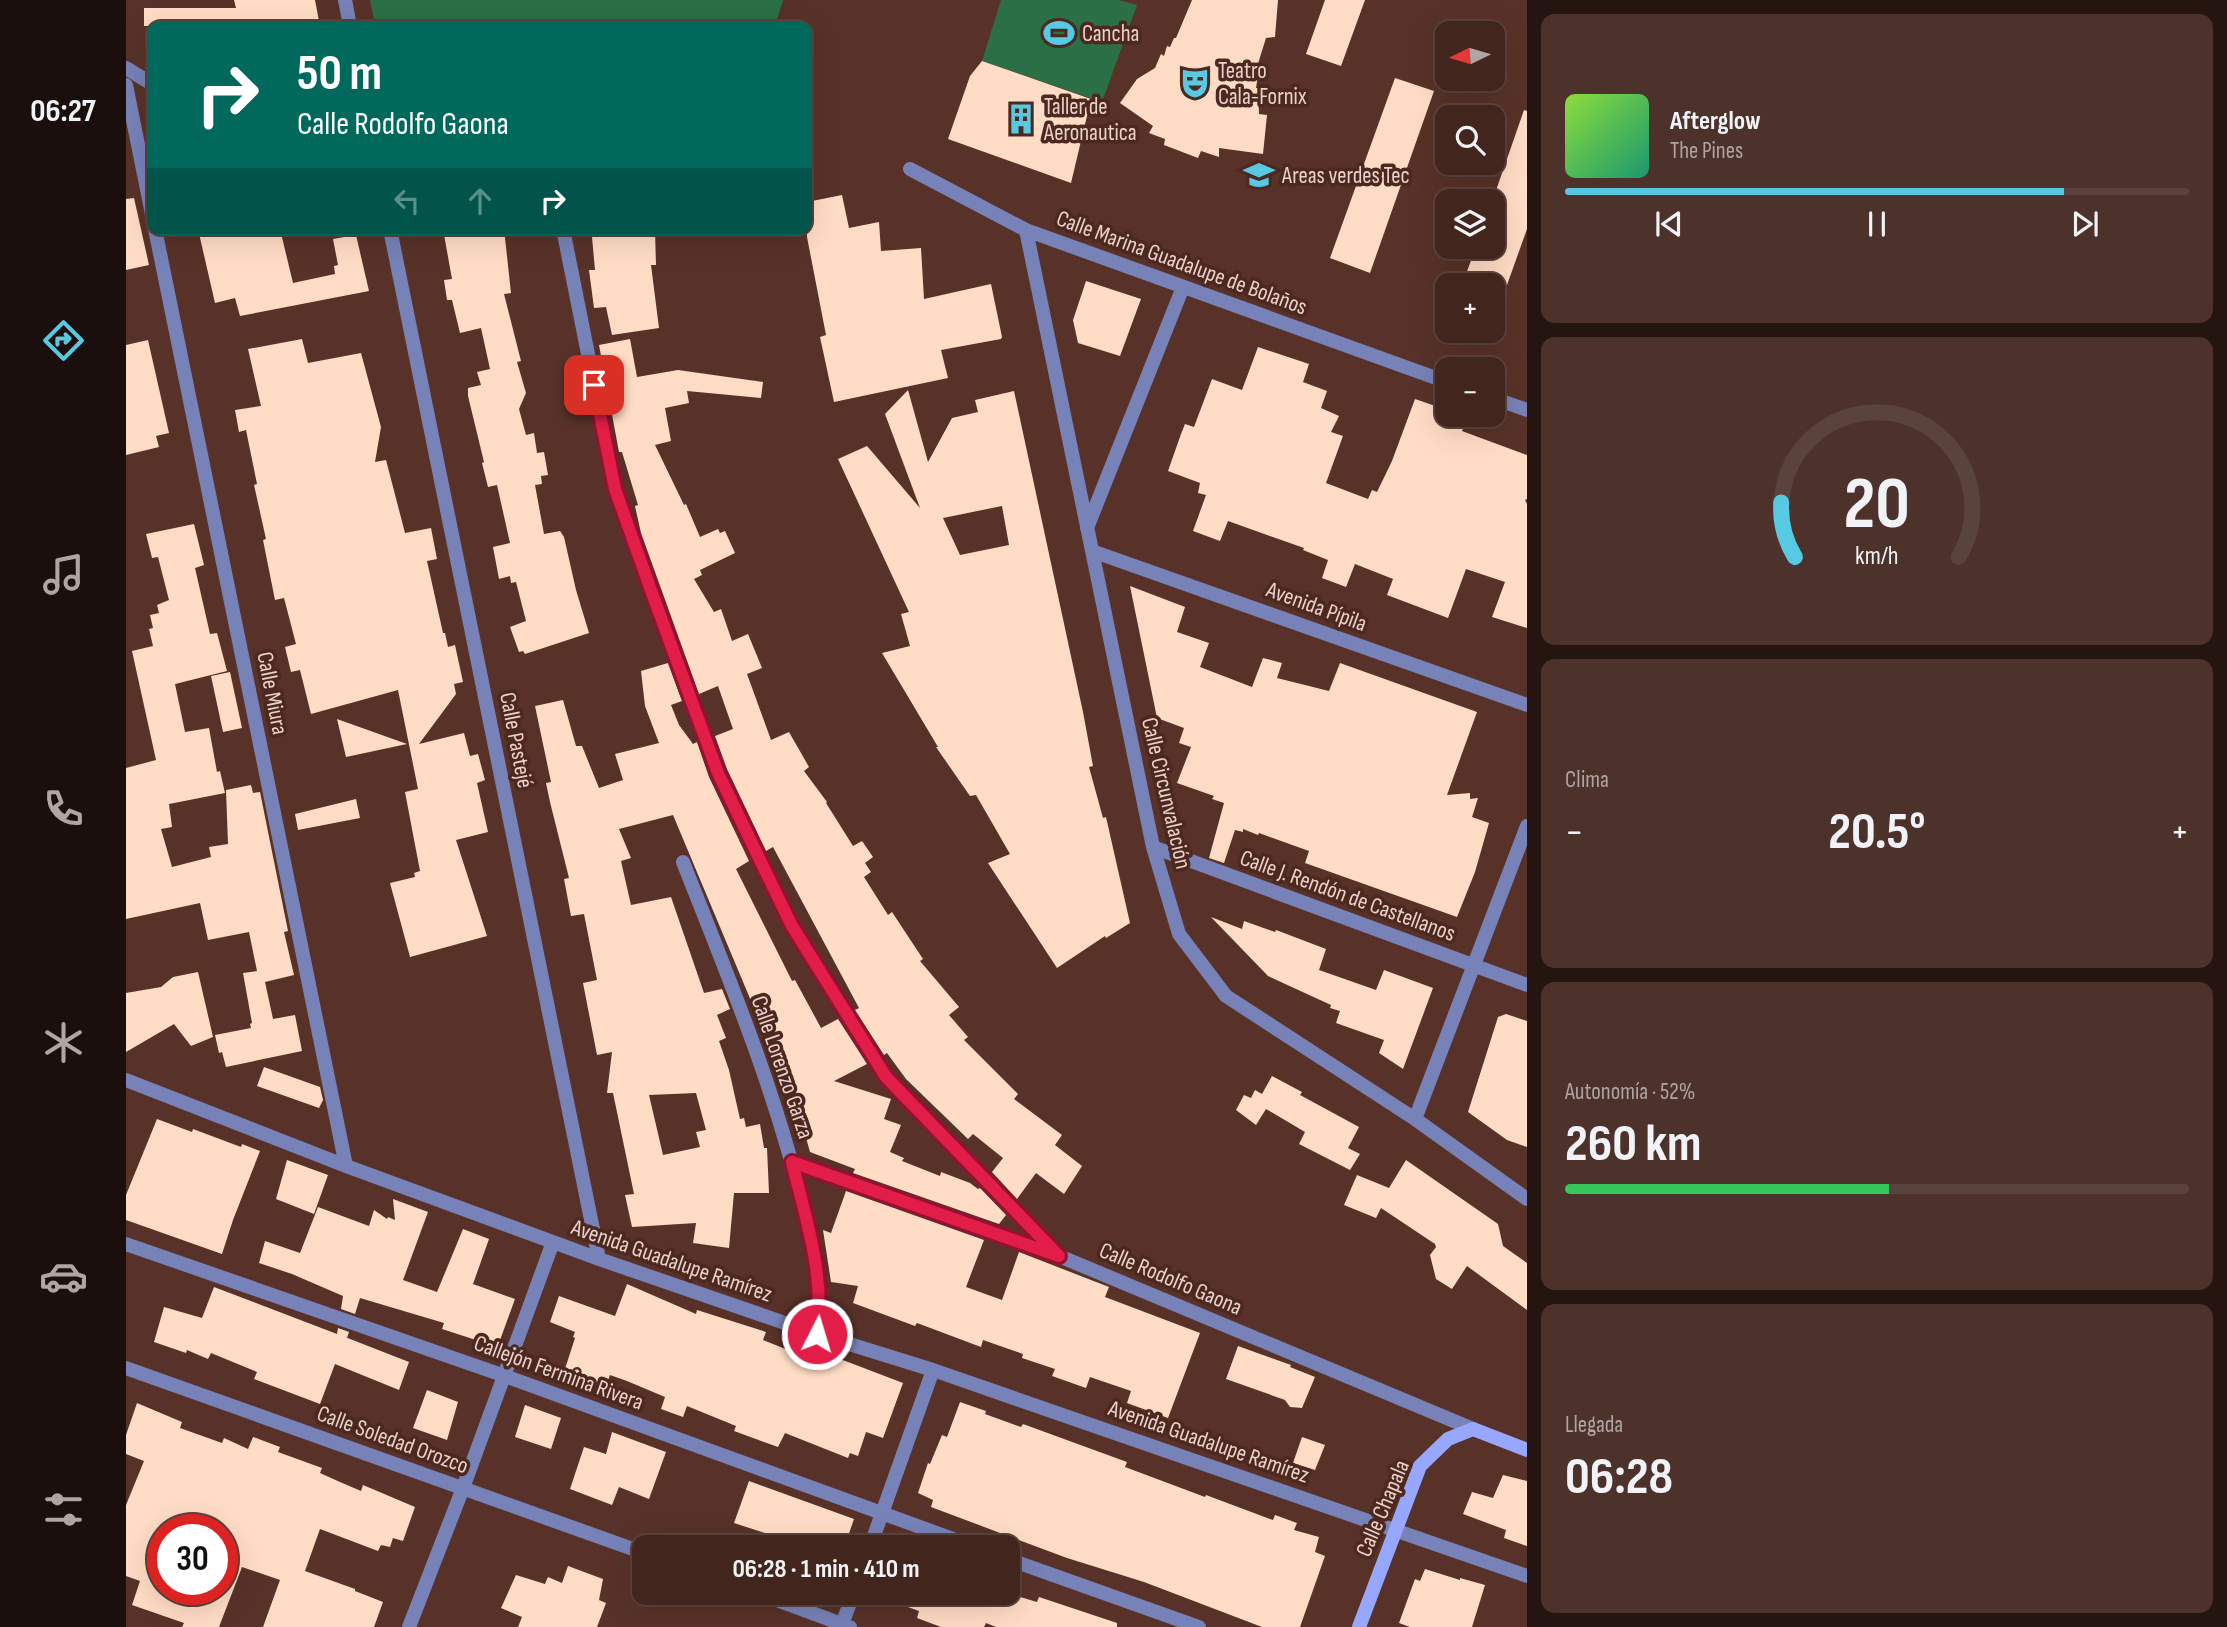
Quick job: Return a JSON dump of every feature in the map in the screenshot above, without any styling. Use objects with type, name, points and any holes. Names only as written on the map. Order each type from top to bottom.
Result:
[{"type":"street","points":[[345,0],[351,21]]},
{"type":"street","points":[[126,68],[147,81]]},
{"type":"street","points":[[126,85],[147,189]]},
{"type":"street","name":"Calle Marina Guadalupe de Bolaños","points":[[910,169],[1026,230],[1435,378]]},
{"type":"street","name":"Calle Circunvalación","points":[[1026,230],[1153,847],[1179,934],[1226,996],[1415,1119],[1527,1199]]},
{"type":"street","name":"Calle Miura","points":[[156,235],[346,1166]]},
{"type":"street","name":"Calle Pastejé","points":[[391,235],[598,1259]]},
{"type":"street","points":[[564,235],[615,489],[718,773],[792,926],[886,1077],[1059,1256]]},
{"type":"street","points":[[1087,528],[1183,287]]},
{"type":"street","points":[[1505,402],[1527,410]]},
{"type":"street","name":"Avenida Pípila","points":[[1092,551],[1527,705]]},
{"type":"street","points":[[1415,1119],[1527,826]]},
{"type":"street","name":"Calle J. Rendón de Castellanos","points":[[1153,847],[1527,985]]},
{"type":"street","name":"Calle Lorenzo Garza","points":[[683,862],[761,1063],[792,1162],[817,1264],[820,1307],[817,1334]]},
{"type":"street","name":"Avenida Guadalupe Ramírez","points":[[126,1080],[346,1166],[598,1259],[817,1334],[933,1370],[1527,1576]]},
{"type":"street","name":"Calle Rodolfo Gaona","points":[[792,1162],[1059,1256],[1527,1450]]},
{"type":"street","points":[[409,1627],[553,1242]]},
{"type":"street","name":"Callejón Fermina Rivera","points":[[126,1244],[505,1376],[941,1535]]},
{"type":"street","name":"Calle Soledad Orozco","points":[[126,1367],[632,1549]]},
{"type":"street","points":[[874,1535],[933,1370]]},
{"type":"street","name":"Calle Chapala","points":[[1359,1627],[1420,1466],[1448,1439],[1473,1429]]},
{"type":"street","points":[[1020,1563],[1199,1627]]},
{"type":"street","points":[[789,1605],[845,1626],[851,1605]]},
{"type":"green space","points":[[370,0],[783,0],[777,21],[374,20]]},
{"type":"green space","name":"Cancha","points":[[1001,0],[1118,0],[1137,5],[1102,102],[982,61]]},
{"type":"building","points":[[234,0],[315,0],[319,21],[147,21],[147,26],[144,26],[144,8],[236,8]]},
{"type":"building","name":"Teatro Cala-Fornix","points":[[1192,0],[1278,0],[1275,37],[1266,38],[1257,67],[1259,114],[1267,115],[1263,154],[1219,148],[1219,157],[1201,151],[1198,158],[1164,145],[1165,139],[1149,133],[1153,126],[1120,103],[1137,79],[1155,68],[1161,54],[1164,56],[1167,46],[1170,47],[1176,38]]},
{"type":"building","points":[[1325,0],[1365,0],[1341,66],[1306,54]]},
{"type":"building","name":"Taller de Aeronautica","points":[[982,61],[1091,99],[1071,183],[948,139],[970,76]]},
{"type":"building","points":[[1395,78],[1434,91],[1370,273],[1330,258]]},
{"type":"building","points":[[1524,110],[1527,111],[1527,229],[1507,285],[1505,273],[1466,273],[1472,259],[1505,259],[1505,189],[1496,189],[1501,175],[1505,175],[1505,165]]},
{"type":"building","points":[[842,195],[849,228],[879,222],[881,251],[921,248],[924,299],[991,284],[1001,339],[941,350],[948,378],[834,402],[820,337],[826,335],[807,237],[812,235],[812,201]]},
{"type":"building","points":[[134,198],[149,265],[126,270],[126,199]]},
{"type":"building","points":[[199,235],[281,235],[293,283],[335,274],[334,266],[338,265],[333,239],[356,235],[369,291],[240,316],[235,298],[215,303]]},
{"type":"building","points":[[444,235],[505,235],[511,293],[504,294],[526,393],[519,409],[526,435],[534,433],[537,453],[544,452],[548,475],[541,476],[542,484],[535,485],[544,534],[560,531],[564,537],[589,633],[525,654],[523,651],[519,652],[510,627],[526,621],[516,582],[511,583],[510,576],[499,579],[493,547],[510,543],[497,485],[488,487],[468,396],[468,388],[481,385],[477,372],[490,369],[481,328],[460,333],[452,300],[447,300],[444,280],[452,279]]},
{"type":"building","points":[[655,235],[656,265],[651,265],[659,328],[612,335],[606,307],[594,308],[589,270],[595,270],[592,237]]},
{"type":"building","points":[[1086,281],[1141,299],[1120,356],[1078,343],[1073,320]]},
{"type":"building","points":[[302,339],[308,363],[361,353],[381,427],[375,462],[386,460],[405,533],[431,528],[437,559],[427,561],[443,633],[448,647],[455,645],[463,682],[454,684],[456,694],[419,744],[464,733],[470,756],[478,754],[485,780],[477,783],[488,832],[456,840],[487,936],[410,957],[390,883],[415,877],[414,873],[420,871],[405,792],[418,789],[398,690],[311,714],[300,670],[291,672],[285,647],[296,644],[284,598],[275,600],[246,430],[239,432],[235,410],[261,406],[248,349]]},
{"type":"building","points":[[630,339],[637,377],[678,370],[763,382],[761,398],[687,391],[689,403],[665,408],[671,441],[655,445],[700,537],[718,529],[720,533],[725,531],[735,553],[700,570],[702,575],[694,579],[714,612],[721,609],[732,641],[748,634],[762,668],[747,674],[771,740],[789,732],[809,767],[804,771],[827,802],[853,846],[862,841],[873,857],[865,863],[871,872],[864,877],[888,915],[892,912],[923,959],[920,961],[959,1007],[949,1015],[968,1037],[964,1040],[1018,1094],[1014,1099],[1062,1135],[1055,1145],[1082,1166],[1064,1194],[1036,1173],[1017,1199],[992,1172],[1003,1158],[973,1134],[968,1139],[906,1079],[887,1053],[884,1055],[855,1010],[859,1008],[773,847],[766,851],[727,769],[715,736],[733,729],[718,686],[699,694],[641,533],[635,506],[638,505],[622,452],[619,452],[599,345]]},
{"type":"building","points":[[148,340],[169,433],[156,436],[159,447],[126,455],[126,345]]},
{"type":"building","points":[[1258,347],[1309,364],[1303,382],[1327,391],[1321,408],[1339,416],[1331,432],[1343,436],[1326,483],[1368,499],[1372,490],[1377,492],[1392,461],[1415,399],[1435,406],[1435,427],[1463,427],[1462,431],[1527,455],[1527,628],[1492,617],[1505,582],[1466,569],[1448,618],[1387,595],[1393,579],[1355,564],[1346,587],[1322,578],[1328,560],[1303,550],[1304,548],[1228,521],[1220,541],[1193,531],[1206,495],[1198,493],[1200,483],[1168,471],[1185,424],[1194,427],[1212,379],[1242,390]]},
{"type":"building","points":[[908,390],[928,462],[952,418],[978,412],[975,400],[1014,391],[1083,712],[1093,766],[1089,767],[1103,818],[1106,817],[1130,923],[1057,968],[988,863],[1010,854],[976,795],[970,796],[936,747],[882,653],[910,646],[901,614],[909,612],[838,459],[867,446],[920,508],[885,414]],"holes":[[[1002,506],[1009,545],[960,555],[943,518]]]},
{"type":"building","points":[[194,524],[204,565],[195,568],[210,634],[217,633],[227,671],[175,684],[185,732],[209,728],[217,772],[220,771],[225,793],[169,804],[172,827],[161,829],[172,867],[211,857],[209,847],[228,844],[226,790],[251,785],[253,793],[260,792],[288,931],[284,932],[294,975],[265,982],[273,1019],[295,1015],[302,1051],[226,1067],[215,1035],[251,1028],[252,1023],[243,973],[257,971],[249,932],[208,940],[200,903],[126,919],[126,768],[156,760],[132,651],[153,646],[149,629],[153,628],[150,615],[159,613],[157,605],[169,600],[158,557],[152,558],[146,534]]},
{"type":"building","points":[[1130,586],[1185,607],[1177,632],[1209,643],[1200,667],[1252,687],[1263,658],[1282,663],[1277,678],[1329,691],[1340,663],[1477,712],[1447,795],[1470,793],[1470,799],[1478,798],[1472,817],[1489,823],[1475,872],[1457,917],[1305,863],[1309,851],[1243,829],[1243,832],[1235,830],[1224,863],[1209,858],[1224,803],[1212,799],[1214,796],[1177,783],[1191,747],[1179,743],[1184,728],[1157,718]]},
{"type":"building","points":[[668,663],[682,701],[671,705],[679,725],[693,744],[697,742],[709,777],[749,861],[736,869],[792,981],[795,980],[821,1028],[838,1019],[867,1064],[834,1081],[891,1099],[884,1119],[901,1125],[890,1152],[904,1158],[902,1161],[940,1176],[941,1172],[980,1188],[1006,1215],[999,1224],[853,1173],[855,1169],[810,1152],[801,1120],[673,815],[619,829],[631,858],[621,861],[631,905],[671,897],[704,993],[722,989],[730,1009],[717,1015],[726,1038],[719,1041],[729,1070],[740,1119],[744,1118],[746,1127],[760,1124],[764,1148],[767,1148],[769,1193],[734,1193],[729,1248],[693,1243],[696,1223],[632,1227],[625,1195],[634,1194],[613,1093],[607,1093],[612,1052],[597,1055],[583,983],[597,980],[584,914],[571,916],[564,879],[569,878],[546,783],[551,782],[535,706],[563,700],[576,746],[582,746],[599,788],[623,780],[615,754],[659,743],[645,706],[641,671]],"holes":[[[696,1093],[706,1130],[696,1132],[700,1147],[663,1155],[649,1095]]]},
{"type":"building","points":[[230,672],[242,728],[223,732],[211,676]]},
{"type":"building","points":[[337,719],[407,744],[346,757]]},
{"type":"building","points":[[356,799],[360,818],[298,830],[295,814]]},
{"type":"building","points":[[1211,917],[1242,929],[1244,921],[1326,949],[1319,970],[1376,990],[1384,970],[1433,988],[1403,1069],[1379,1053],[1384,1040],[1336,1023],[1340,1011],[1268,976]]},
{"type":"building","points":[[198,972],[213,1037],[191,1046],[174,1024],[126,1052],[126,993],[161,987],[173,977]]},
{"type":"building","points":[[1506,1014],[1527,1021],[1527,1147],[1507,1140],[1468,1112],[1498,1017]]},
{"type":"building","points":[[264,1067],[320,1087],[323,1100],[319,1108],[257,1086]]},
{"type":"building","points":[[1272,1076],[1302,1092],[1300,1095],[1359,1127],[1348,1148],[1360,1154],[1350,1170],[1299,1144],[1305,1132],[1266,1109],[1256,1125],[1236,1110],[1244,1095],[1251,1098],[1255,1090],[1262,1094]]},
{"type":"building","points":[[157,1119],[260,1151],[222,1254],[126,1220],[126,1195]]},
{"type":"building","points":[[287,1160],[328,1175],[314,1214],[276,1199]]},
{"type":"building","points":[[1406,1160],[1498,1224],[1503,1246],[1527,1263],[1527,1310],[1467,1266],[1452,1289],[1436,1279],[1430,1255],[1436,1247],[1435,1244],[1381,1208],[1376,1218],[1344,1205],[1357,1175],[1389,1188]]},
{"type":"building","points":[[846,1191],[984,1240],[966,1287],[1002,1300],[1019,1252],[1109,1287],[1105,1297],[1200,1333],[1168,1418],[1127,1403],[1131,1391],[1090,1377],[1086,1388],[1052,1376],[1055,1369],[1022,1358],[1023,1354],[983,1340],[981,1347],[853,1303],[858,1286],[831,1282],[823,1230],[831,1233]]},
{"type":"building","points":[[393,1199],[428,1212],[403,1280],[437,1292],[463,1229],[489,1239],[473,1284],[515,1299],[496,1351],[479,1345],[479,1341],[442,1329],[444,1323],[360,1298],[355,1314],[341,1309],[343,1296],[259,1263],[265,1241],[300,1253],[318,1207],[369,1226],[374,1210],[387,1219],[388,1217],[395,1220]]},
{"type":"building","points":[[627,1284],[696,1314],[697,1310],[766,1332],[763,1340],[798,1354],[801,1344],[903,1383],[883,1438],[866,1432],[858,1456],[850,1453],[848,1458],[785,1433],[778,1447],[734,1431],[736,1426],[687,1406],[683,1417],[661,1409],[665,1397],[610,1375],[604,1391],[563,1375],[575,1332],[550,1322],[559,1296],[615,1316]]},
{"type":"building","points":[[214,1287],[337,1334],[338,1328],[349,1332],[347,1338],[409,1362],[399,1390],[335,1364],[320,1404],[254,1379],[257,1372],[211,1353],[208,1359],[187,1350],[186,1353],[154,1342],[164,1307],[202,1318]]},
{"type":"building","points":[[1238,1346],[1291,1365],[1290,1367],[1315,1377],[1302,1408],[1290,1407],[1285,1400],[1226,1379]]},
{"type":"building","points":[[427,1390],[458,1402],[447,1440],[413,1428]]},
{"type":"building","points":[[960,1402],[1021,1427],[1023,1424],[1127,1462],[1125,1467],[1205,1497],[1206,1495],[1273,1520],[1275,1515],[1297,1523],[1294,1530],[1319,1537],[1315,1552],[1325,1556],[1300,1627],[1262,1627],[1144,1582],[1020,1540],[1020,1535],[1006,1535],[931,1507],[933,1500],[918,1493],[928,1463],[930,1464],[942,1435],[947,1437]]},
{"type":"building","points":[[137,1403],[182,1422],[180,1428],[222,1443],[224,1438],[248,1449],[253,1437],[280,1447],[278,1452],[322,1468],[320,1473],[340,1482],[361,1491],[363,1485],[415,1507],[403,1541],[393,1538],[390,1547],[381,1545],[378,1551],[320,1529],[305,1571],[383,1602],[374,1627],[263,1627],[280,1580],[242,1567],[238,1577],[238,1514],[147,1514],[147,1605],[227,1605],[219,1627],[182,1627],[184,1623],[132,1605],[140,1581],[126,1576],[126,1505],[144,1461],[126,1454],[126,1435]]},
{"type":"building","points":[[525,1405],[561,1418],[551,1449],[515,1437]]},
{"type":"building","points":[[612,1432],[666,1452],[649,1499],[619,1487],[612,1505],[570,1489],[584,1447],[606,1454]]},
{"type":"building","points":[[1302,1437],[1325,1445],[1315,1470],[1293,1463]]},
{"type":"building","points":[[1503,1475],[1527,1481],[1527,1546],[1504,1538],[1506,1530],[1463,1514],[1472,1492],[1493,1498]]},
{"type":"building","points":[[749,1481],[854,1519],[848,1535],[771,1535],[734,1523]]},
{"type":"building","points":[[568,1566],[603,1579],[599,1600],[606,1603],[597,1627],[518,1627],[522,1617],[501,1608],[516,1575],[545,1584],[548,1577],[562,1583]]},
{"type":"building","points":[[1425,1569],[1485,1585],[1472,1627],[1410,1627],[1399,1623],[1415,1579],[1420,1581]]},
{"type":"building","points":[[1020,1597],[1037,1602],[1039,1597],[1117,1623],[1117,1627],[996,1627],[986,1623],[984,1627],[941,1627],[917,1618],[919,1611],[902,1605],[1020,1605]]},
{"type":"place","name":"Cancha","points":[[1059,33]]},
{"type":"place","name":"Teatro Cala-Fornix","points":[[1195,83]]},
{"type":"place","name":"Taller de Aeronautica","points":[[1021,119]]},
{"type":"place","name":"Areas verdes Tec","points":[[1259,175]]},
{"type":"route","points":[[594,385],[615,489],[652,593],[718,773],[792,926],[886,1077],[1059,1256],[792,1162],[817,1264],[820,1307],[817,1334]]}]
